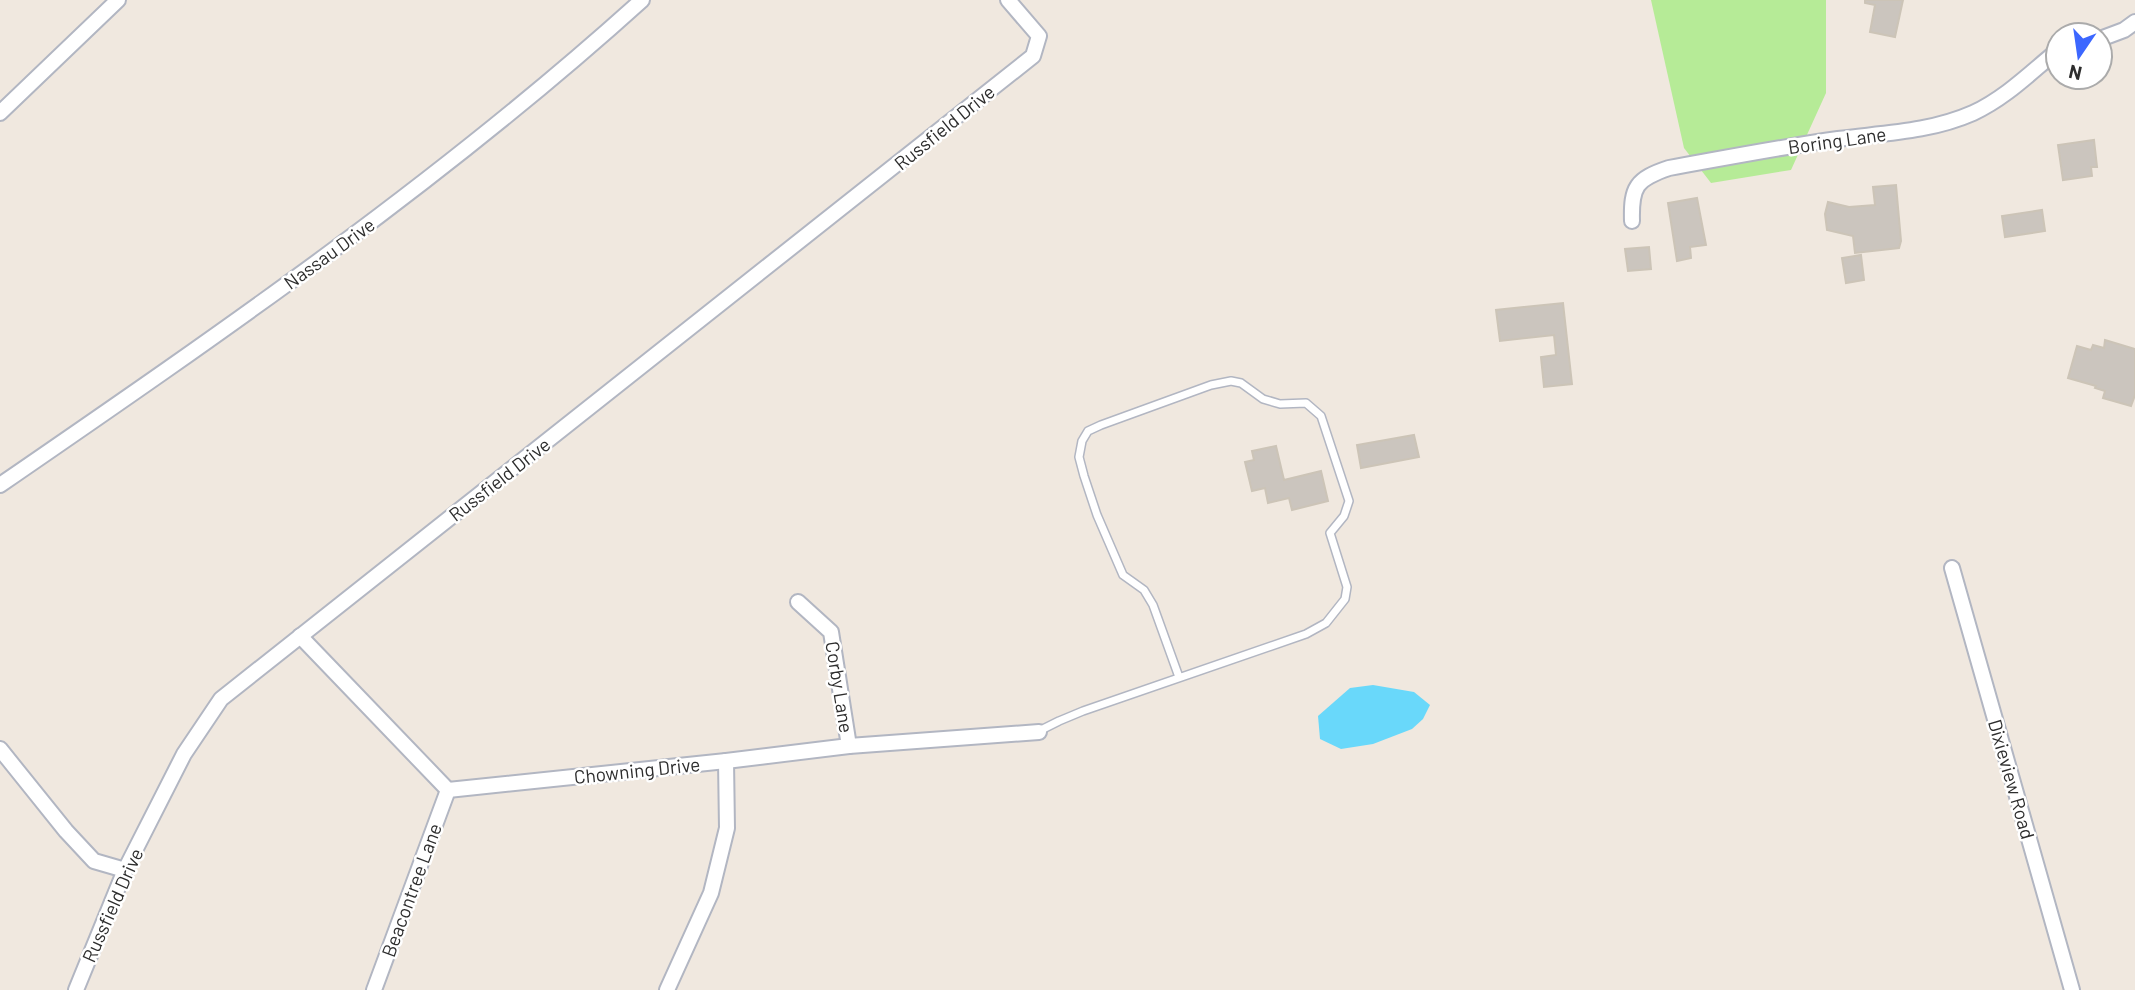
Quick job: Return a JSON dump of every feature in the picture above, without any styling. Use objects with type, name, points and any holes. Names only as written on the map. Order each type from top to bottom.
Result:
[{"type":"street","points":[[0,113],[118,0]]},
{"type":"street","name":"Nassau Drive","points":[[0,485],[192,352],[387,211],[597,41],[642,0]]},
{"type":"street","name":"Russfield Drive","points":[[75,990],[125,870],[184,754],[221,699],[1033,55],[1039,36],[1008,0]]},
{"type":"street","points":[[2114,34],[2135,22]]},
{"type":"street","name":"Boring Lane","points":[[1632,220],[1632,196],[1636,187],[1654,173],[1669,168],[1823,141],[1919,130],[1944,124],[1975,112],[2002,96],[2044,62]]},
{"type":"street","name":"Dixieview Road","points":[[1952,568],[2073,990]]},
{"type":"street","name":"Corby Lane","points":[[798,602],[831,632],[849,746]]},
{"type":"street","points":[[300,636],[448,790]]},
{"type":"street","name":"Chowning Drive","points":[[448,790],[849,746],[1039,732]]},
{"type":"street","points":[[0,749],[66,831],[94,861],[125,870]]},
{"type":"street","points":[[667,990],[714,880],[727,828],[726,761]]},
{"type":"street","name":"Beacontree Lane","points":[[374,990],[448,790]]},
{"type":"lane","points":[[1039,732],[1083,711],[1306,634],[1325,623],[1345,599],[1347,587],[1330,533],[1344,516],[1349,501],[1321,416],[1306,403],[1280,404],[1263,399],[1241,383],[1231,381],[1211,385],[1101,425],[1088,431],[1082,441],[1079,457],[1097,515],[1123,575],[1144,590],[1153,605],[1179,677]]},
{"type":"green space","points":[[1651,0],[1826,0],[1826,93],[1791,170],[1711,183],[1684,148]]},
{"type":"water","points":[[1373,685],[1414,692],[1430,705],[1423,719],[1412,729],[1373,744],[1341,749],[1320,739],[1318,716],[1350,688]]},
{"type":"building","points":[[1865,0],[1903,0],[1895,37],[1870,32],[1875,5],[1865,3]]},
{"type":"building","points":[[2094,140],[2097,167],[2091,167],[2092,176],[2063,180],[2058,145]]},
{"type":"building","points":[[1896,185],[1901,241],[1899,248],[1855,253],[1853,236],[1827,230],[1825,214],[1828,202],[1849,207],[1875,205],[1873,187]]},
{"type":"building","points":[[1697,198],[1706,245],[1690,247],[1691,258],[1677,261],[1668,203]]},
{"type":"building","points":[[2042,210],[2045,231],[2005,237],[2002,216]]},
{"type":"building","points":[[1649,247],[1651,269],[1628,271],[1625,249]]},
{"type":"building","points":[[1861,255],[1864,280],[1846,283],[1842,258]]},
{"type":"building","points":[[1563,303],[1572,384],[1544,387],[1541,357],[1556,355],[1554,335],[1500,341],[1496,310]]},
{"type":"building","points":[[2105,340],[2135,349],[2135,395],[2131,406],[2103,398],[2105,391],[2095,388],[2096,386],[2068,378],[2077,346],[2091,350],[2093,345],[2104,348]]},
{"type":"building","points":[[1414,435],[1419,457],[1361,468],[1357,445]]},
{"type":"building","points":[[1276,446],[1284,480],[1321,471],[1328,501],[1292,510],[1289,498],[1268,503],[1265,488],[1252,491],[1245,462],[1254,460],[1252,451]]}]
